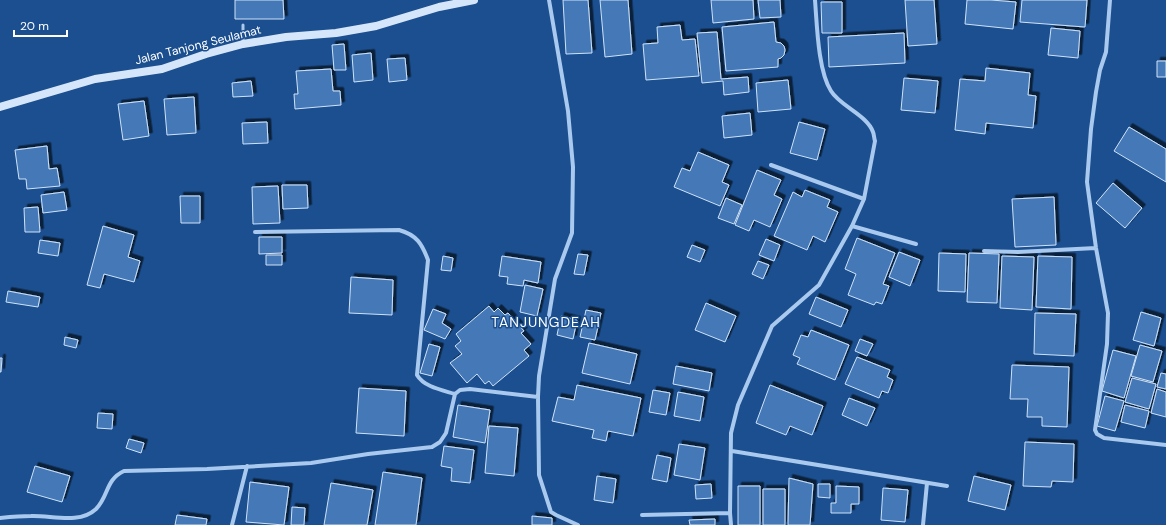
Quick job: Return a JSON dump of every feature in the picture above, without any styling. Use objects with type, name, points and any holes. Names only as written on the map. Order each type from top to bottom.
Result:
[{"type":"street","name":"Jalan Tanjong Seulamat","points":[[0,107],[95,79],[162,69],[206,54],[244,44],[286,37],[336,33],[376,26],[439,7],[474,0]]},
{"type":"street","points":[[549,0],[568,111],[573,167],[572,233],[555,279],[551,295],[539,376],[539,475],[551,512],[578,525]]},
{"type":"street","points":[[731,525],[731,433],[738,405],[772,326],[819,285],[852,226],[864,199],[874,141],[873,131],[856,113],[835,96],[826,80],[818,43],[815,0]]},
{"type":"street","points":[[1110,0],[1106,52],[1100,70],[1091,129],[1087,182],[1096,248],[1108,313],[1107,344],[1095,430],[1097,434],[1104,438],[1166,445]]},
{"type":"street","points":[[771,165],[864,199]]},
{"type":"street","points":[[852,226],[916,244]]},
{"type":"street","points":[[255,232],[399,230],[410,233],[424,248],[428,260],[417,375],[420,381],[425,384],[455,394]]},
{"type":"street","points":[[984,251],[1018,252],[1096,248]]},
{"type":"street","points":[[0,518],[31,516],[72,518],[84,515],[94,510],[101,503],[110,482],[124,470],[311,463],[368,454],[432,447],[440,442],[446,433],[455,394],[460,390],[470,389],[538,397]]},
{"type":"street","points":[[732,451],[946,486]]},
{"type":"street","points":[[232,525],[247,466]]},
{"type":"street","points":[[923,525],[926,483]]},
{"type":"street","points":[[642,515],[730,513]]},
{"type":"lane","points":[[243,25],[244,44]]},
{"type":"building","points":[[235,0],[283,0],[284,19],[235,19]]},
{"type":"building","points":[[563,0],[588,0],[592,53],[566,54]]},
{"type":"building","points":[[600,0],[628,0],[632,54],[605,57]]},
{"type":"building","points":[[711,0],[753,0],[754,19],[713,23]]},
{"type":"building","points":[[758,0],[780,0],[781,17],[760,18]]},
{"type":"building","points":[[905,0],[934,0],[937,44],[908,46]]},
{"type":"building","points":[[967,0],[1016,2],[1013,29],[965,24]]},
{"type":"building","points":[[1022,0],[1087,0],[1085,27],[1020,22]]},
{"type":"building","points":[[821,2],[842,2],[842,33],[822,33]]},
{"type":"building","points":[[774,22],[776,42],[781,43],[785,50],[784,55],[778,59],[778,67],[726,71],[722,27]]},
{"type":"building","points":[[680,25],[682,40],[695,39],[699,76],[646,80],[643,44],[658,43],[657,27]]},
{"type":"building","points":[[1051,28],[1080,31],[1078,58],[1048,55]]},
{"type":"building","points":[[717,32],[721,79],[748,77],[749,92],[724,95],[723,81],[702,83],[697,33]]},
{"type":"building","points":[[904,33],[905,63],[829,67],[828,37]]},
{"type":"building","points":[[344,44],[346,70],[334,70],[332,45]]},
{"type":"building","points":[[371,53],[373,80],[354,82],[352,55]]},
{"type":"building","points":[[405,58],[407,80],[389,82],[387,59]]},
{"type":"building","points":[[1157,61],[1166,61],[1166,77],[1157,77]]},
{"type":"building","points":[[986,68],[1030,73],[1028,95],[1036,96],[1033,128],[986,123],[985,134],[955,130],[960,79],[985,81]]},
{"type":"building","points":[[331,69],[333,91],[340,91],[341,105],[295,109],[294,94],[298,94],[296,71]]},
{"type":"building","points":[[904,78],[938,81],[935,113],[901,110]]},
{"type":"building","points":[[788,80],[791,109],[758,112],[756,83]]},
{"type":"building","points":[[251,81],[253,96],[233,97],[232,83]]},
{"type":"building","points":[[194,97],[196,133],[167,135],[164,99]]},
{"type":"building","points":[[144,101],[149,136],[123,140],[118,104]]},
{"type":"building","points":[[750,113],[752,135],[724,138],[722,116]]},
{"type":"building","points":[[267,122],[268,143],[243,144],[242,123]]},
{"type":"building","points":[[799,122],[825,129],[817,160],[790,153]]},
{"type":"building","points":[[1129,127],[1166,149],[1166,182],[1114,151]]},
{"type":"building","points":[[47,146],[49,169],[57,168],[60,186],[27,189],[26,179],[19,179],[15,150]]},
{"type":"building","points":[[698,152],[729,165],[722,182],[729,185],[720,206],[674,187],[682,168],[690,171]]},
{"type":"building","points":[[757,170],[781,180],[774,195],[782,199],[770,227],[754,220],[749,231],[735,225]]},
{"type":"building","points":[[1113,183],[1142,208],[1125,228],[1096,203]]},
{"type":"building","points":[[282,185],[307,185],[308,208],[283,209]]},
{"type":"building","points":[[278,186],[280,223],[253,224],[252,187]]},
{"type":"building","points":[[805,190],[830,200],[827,207],[838,212],[825,242],[813,236],[807,250],[774,236],[793,192],[802,197]]},
{"type":"building","points":[[64,192],[67,210],[43,213],[41,195]]},
{"type":"building","points":[[180,196],[200,196],[200,223],[181,223]]},
{"type":"building","points":[[1054,197],[1056,245],[1015,247],[1012,199]]},
{"type":"building","points":[[726,198],[742,205],[734,224],[718,218]]},
{"type":"building","points":[[38,207],[40,232],[25,232],[24,208]]},
{"type":"building","points":[[103,226],[134,235],[128,257],[140,261],[134,282],[104,274],[100,288],[87,285]]},
{"type":"building","points":[[259,237],[282,237],[282,253],[259,254]]},
{"type":"building","points":[[857,238],[895,253],[883,284],[889,286],[882,304],[876,302],[874,305],[848,295],[856,274],[845,269]]},
{"type":"building","points":[[766,239],[780,245],[774,261],[759,255]]},
{"type":"building","points":[[40,240],[60,243],[58,256],[38,253]]},
{"type":"building","points":[[692,245],[705,250],[700,262],[687,257]]},
{"type":"building","points":[[899,252],[920,260],[910,286],[889,277]]},
{"type":"building","points":[[939,253],[966,254],[965,292],[938,291]]},
{"type":"building","points":[[969,253],[999,254],[997,303],[967,302]]},
{"type":"building","points":[[578,254],[588,255],[584,275],[574,274]]},
{"type":"building","points":[[266,255],[282,255],[282,265],[266,265]]},
{"type":"building","points":[[443,256],[453,258],[451,271],[441,270]]},
{"type":"building","points":[[502,256],[541,262],[538,283],[524,280],[523,286],[507,284],[508,277],[499,276]]},
{"type":"building","points":[[1002,256],[1034,257],[1032,310],[1000,308]]},
{"type":"building","points":[[1038,256],[1072,257],[1071,309],[1036,307]]},
{"type":"building","points":[[758,261],[769,265],[763,279],[752,274]]},
{"type":"building","points":[[351,277],[393,280],[392,315],[349,313]]},
{"type":"building","points":[[525,285],[543,289],[537,316],[520,312]]},
{"type":"building","points":[[8,291],[40,297],[38,307],[6,302]]},
{"type":"building","points":[[816,297],[848,310],[841,327],[809,314]]},
{"type":"building","points":[[706,303],[736,316],[725,342],[695,330]]},
{"type":"building","points":[[489,306],[494,312],[498,308],[505,315],[508,313],[524,331],[521,333],[531,344],[524,350],[529,356],[493,386],[489,381],[485,384],[477,374],[467,383],[450,363],[462,354],[455,346],[461,341],[456,334]]},
{"type":"building","points":[[433,309],[446,314],[442,323],[451,329],[445,339],[424,330]]},
{"type":"building","points":[[586,310],[601,313],[595,340],[580,337]]},
{"type":"building","points":[[1141,312],[1161,318],[1154,346],[1133,340]]},
{"type":"building","points":[[1035,313],[1076,314],[1074,356],[1034,354]]},
{"type":"building","points":[[561,316],[577,320],[573,339],[557,335]]},
{"type":"building","points":[[811,330],[849,345],[835,380],[797,364],[800,358],[793,355],[801,335],[808,337]]},
{"type":"building","points":[[65,337],[78,340],[76,348],[64,345]]},
{"type":"building","points":[[860,339],[873,344],[867,356],[855,351]]},
{"type":"building","points":[[589,343],[637,354],[630,384],[582,373]]},
{"type":"building","points":[[429,344],[440,347],[432,376],[420,373]]},
{"type":"building","points":[[1140,345],[1162,351],[1153,382],[1131,376]]},
{"type":"building","points":[[1113,350],[1136,356],[1124,398],[1102,391]]},
{"type":"building","points":[[857,357],[890,370],[887,377],[893,380],[888,393],[882,391],[879,398],[845,384]]},
{"type":"building","points":[[0,358],[2,358],[1,372],[0,372]]},
{"type":"building","points":[[1012,365],[1069,367],[1067,427],[1042,426],[1042,417],[1027,417],[1028,399],[1010,399]]},
{"type":"building","points":[[676,366],[712,373],[709,391],[673,384]]},
{"type":"building","points":[[1161,373],[1166,374],[1166,389],[1157,387]]},
{"type":"building","points":[[1132,378],[1156,384],[1149,409],[1125,402]]},
{"type":"building","points":[[577,385],[641,398],[633,436],[608,431],[606,441],[592,438],[594,430],[552,421],[558,397],[574,400]]},
{"type":"building","points":[[770,385],[823,406],[812,435],[790,426],[786,435],[756,423]]},
{"type":"building","points":[[359,388],[406,391],[404,436],[356,433]]},
{"type":"building","points":[[1157,389],[1166,392],[1166,417],[1151,413]]},
{"type":"building","points":[[653,390],[670,393],[666,415],[649,412]]},
{"type":"building","points":[[678,392],[704,397],[700,421],[674,416]]},
{"type":"building","points":[[1105,396],[1124,401],[1115,431],[1097,426]]},
{"type":"building","points":[[849,398],[875,408],[867,426],[842,415]]},
{"type":"building","points":[[458,405],[490,410],[485,443],[453,437]]},
{"type":"building","points":[[1125,405],[1149,411],[1145,428],[1121,422]]},
{"type":"building","points":[[98,413],[113,414],[112,429],[97,428]]},
{"type":"building","points":[[489,426],[518,428],[514,476],[485,473]]},
{"type":"building","points":[[129,439],[144,443],[141,453],[126,448]]},
{"type":"building","points":[[1025,442],[1074,444],[1073,482],[1052,481],[1051,487],[1023,486]]},
{"type":"building","points":[[679,444],[705,448],[700,480],[674,475]]},
{"type":"building","points":[[444,446],[474,450],[470,483],[451,481],[452,468],[441,466]]},
{"type":"building","points":[[657,455],[671,458],[667,482],[652,479]]},
{"type":"building","points":[[35,466],[70,476],[62,502],[27,492]]},
{"type":"building","points":[[383,472],[422,478],[416,525],[375,525]]},
{"type":"building","points":[[597,476],[616,479],[613,503],[594,500]]},
{"type":"building","points":[[974,476],[1011,485],[1005,510],[968,501]]},
{"type":"building","points":[[789,478],[813,484],[810,525],[788,525]]},
{"type":"building","points":[[250,482],[289,487],[284,525],[246,522]]},
{"type":"building","points":[[331,483],[373,490],[367,525],[324,525]]},
{"type":"building","points":[[711,484],[712,498],[696,499],[695,485]]},
{"type":"building","points":[[818,484],[830,484],[830,498],[818,497]]},
{"type":"building","points":[[738,486],[760,486],[760,525],[738,525]]},
{"type":"building","points":[[836,486],[859,487],[859,504],[851,504],[851,513],[831,513],[831,503],[836,503]]},
{"type":"building","points":[[883,488],[908,490],[905,522],[881,520]]},
{"type":"building","points":[[763,489],[785,489],[785,525],[763,525]]},
{"type":"building","points":[[292,507],[305,508],[304,525],[291,525]]},
{"type":"building","points":[[177,515],[207,519],[206,525],[175,525]]},
{"type":"building","points":[[532,516],[552,518],[552,525],[532,525]]},
{"type":"building","points":[[715,519],[715,525],[690,525],[689,520]]},
{"type":"district","name":"TANJUNGDEAH","points":[[546,322]]}]
